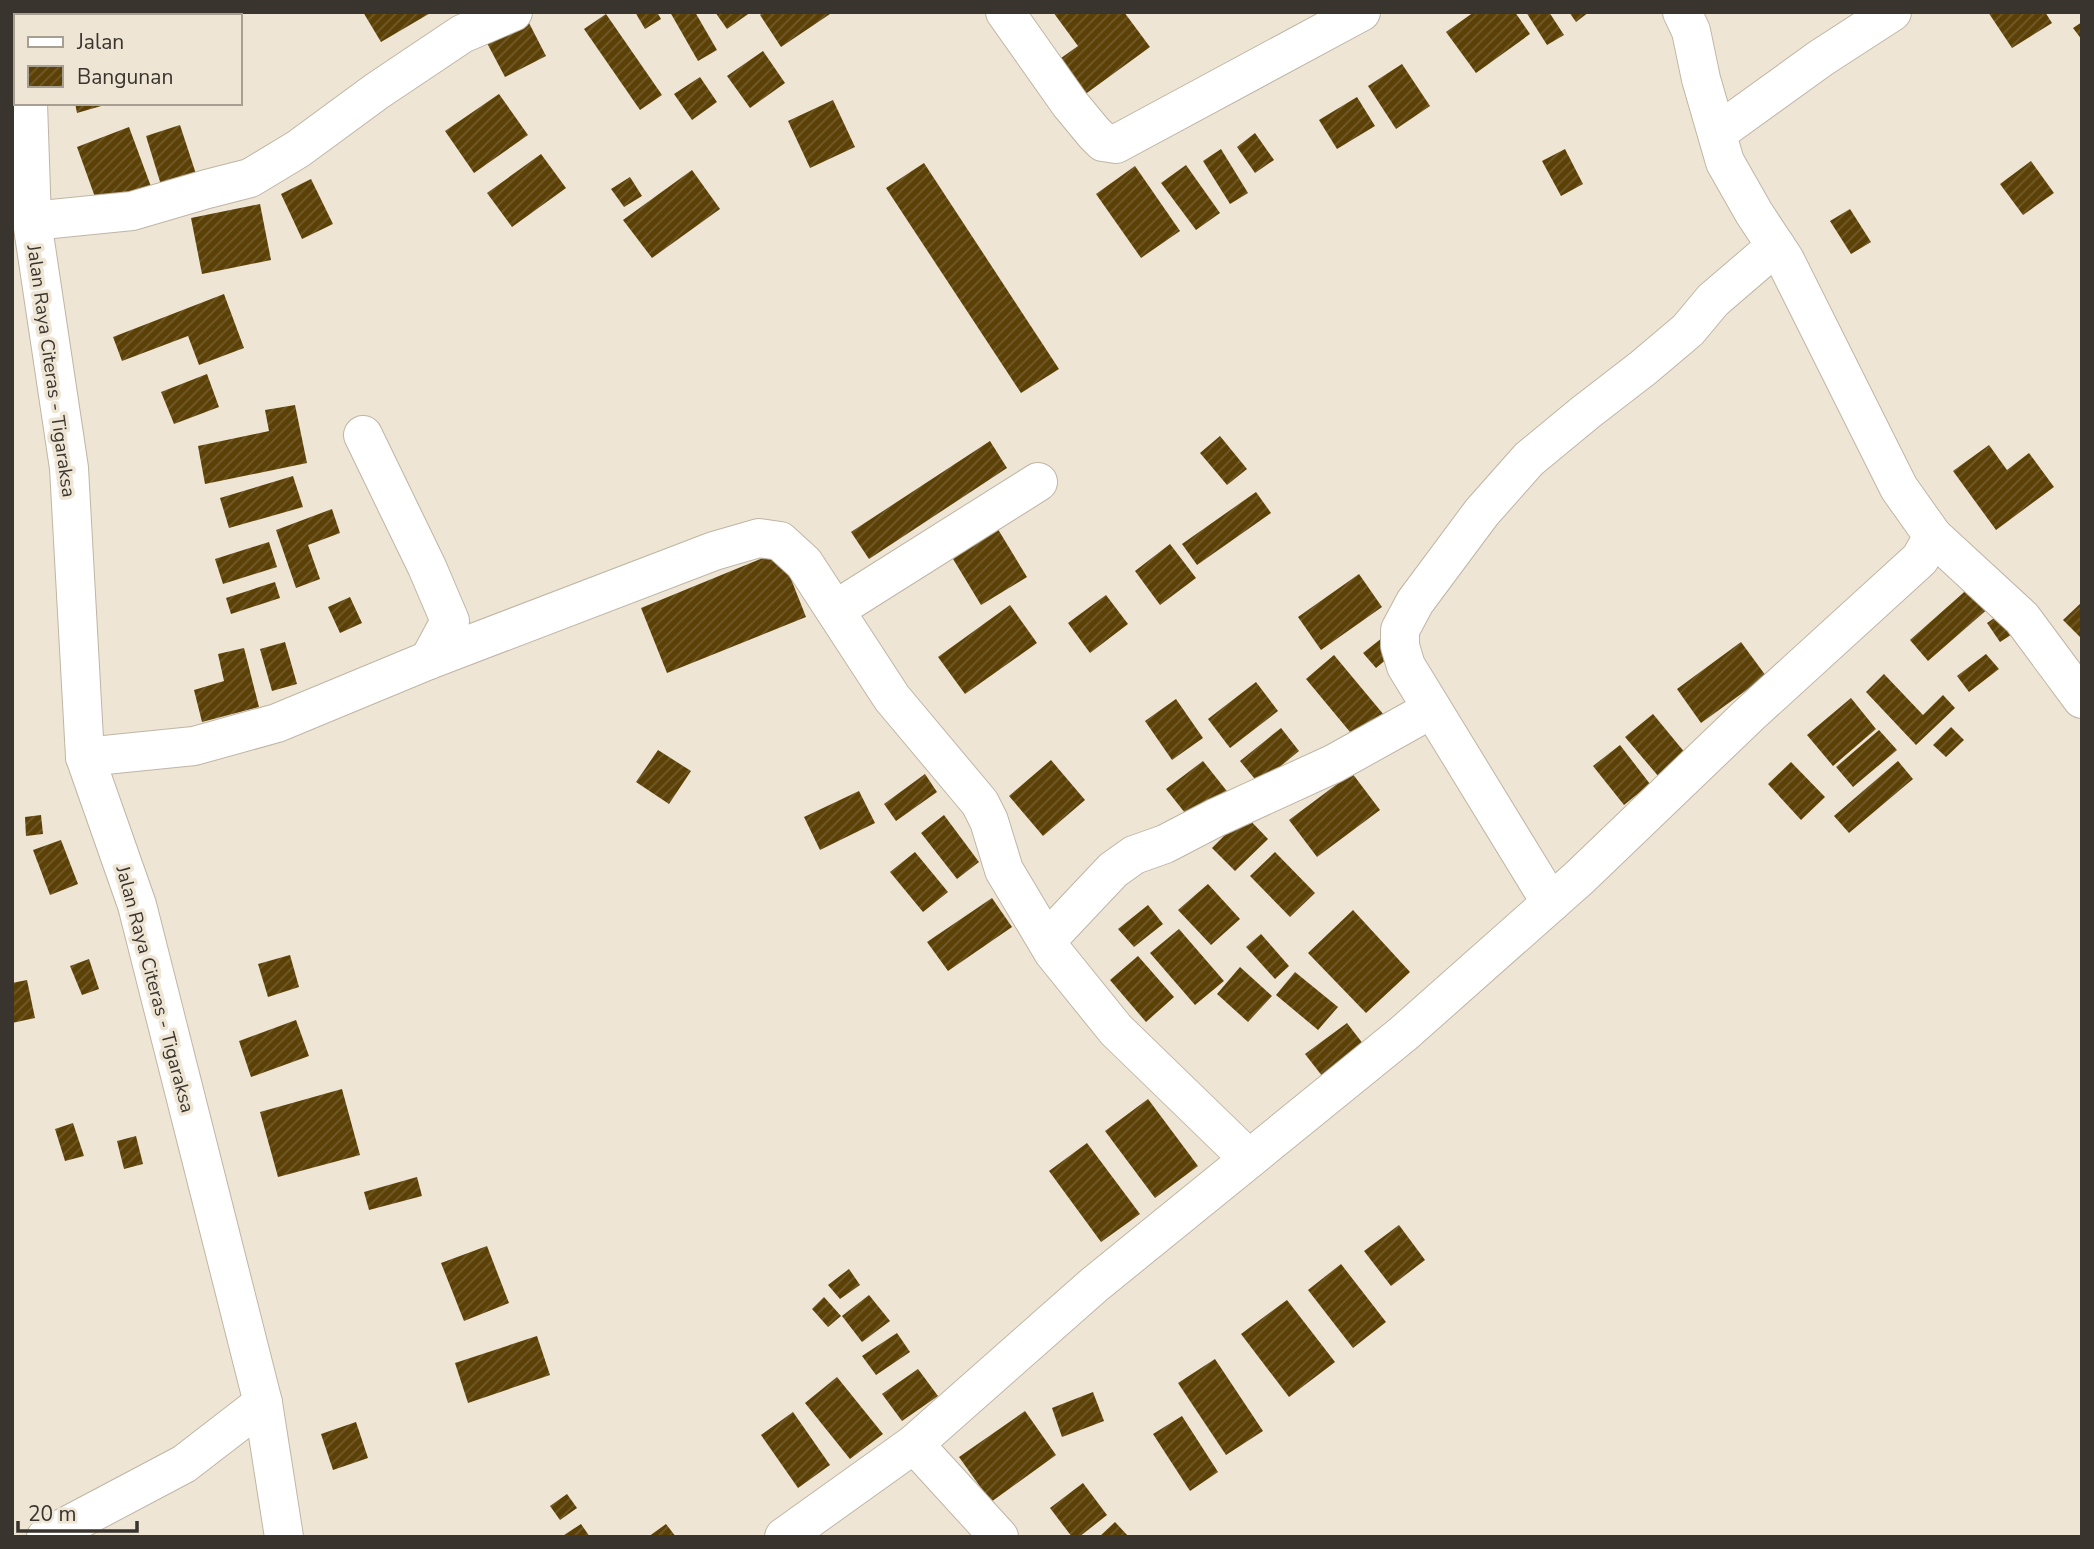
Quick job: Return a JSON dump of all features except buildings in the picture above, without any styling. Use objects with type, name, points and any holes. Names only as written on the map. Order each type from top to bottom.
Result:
[{"type":"street","points":[[32,222],[132,211],[250,178],[298,149],[461,34],[513,12]]},
{"type":"street","points":[[1005,12],[1070,104],[1094,133],[1103,142],[1116,144],[1361,12]]},
{"type":"street","points":[[1682,12],[1691,31],[1701,79],[1725,162],[1785,260],[1899,488],[1933,536],[2022,618],[2082,699]]},
{"type":"street","points":[[1717,133],[1821,58],[1892,12]]},
{"type":"street","name":"Jalan Raya Citeras - Tigaraksa","points":[[29,105],[22,171],[69,468],[85,757],[137,905],[263,1403],[284,1537]]},
{"type":"street","points":[[1551,903],[1406,666],[1401,646],[1401,630],[1415,602],[1482,512],[1529,459],[1688,330],[1713,300],[1776,246]]},
{"type":"street","points":[[363,435],[450,621],[429,660]]},
{"type":"street","points":[[835,610],[1038,482]]},
{"type":"street","points":[[784,1537],[914,1444],[1094,1285],[1403,1034],[1551,903],[1750,714],[1920,559],[1933,536]]},
{"type":"street","points":[[85,757],[194,746],[277,723],[429,660],[714,551],[760,538],[780,541],[804,563],[892,698],[980,803],[989,821],[1004,870],[1053,952],[1116,1030],[1249,1159]]},
{"type":"street","points":[[1046,940],[1113,870],[1134,855],[1165,844],[1333,764],[1432,709]]},
{"type":"street","points":[[46,1537],[184,1464],[263,1403]]},
{"type":"street","points":[[914,1444],[999,1537]]}]
